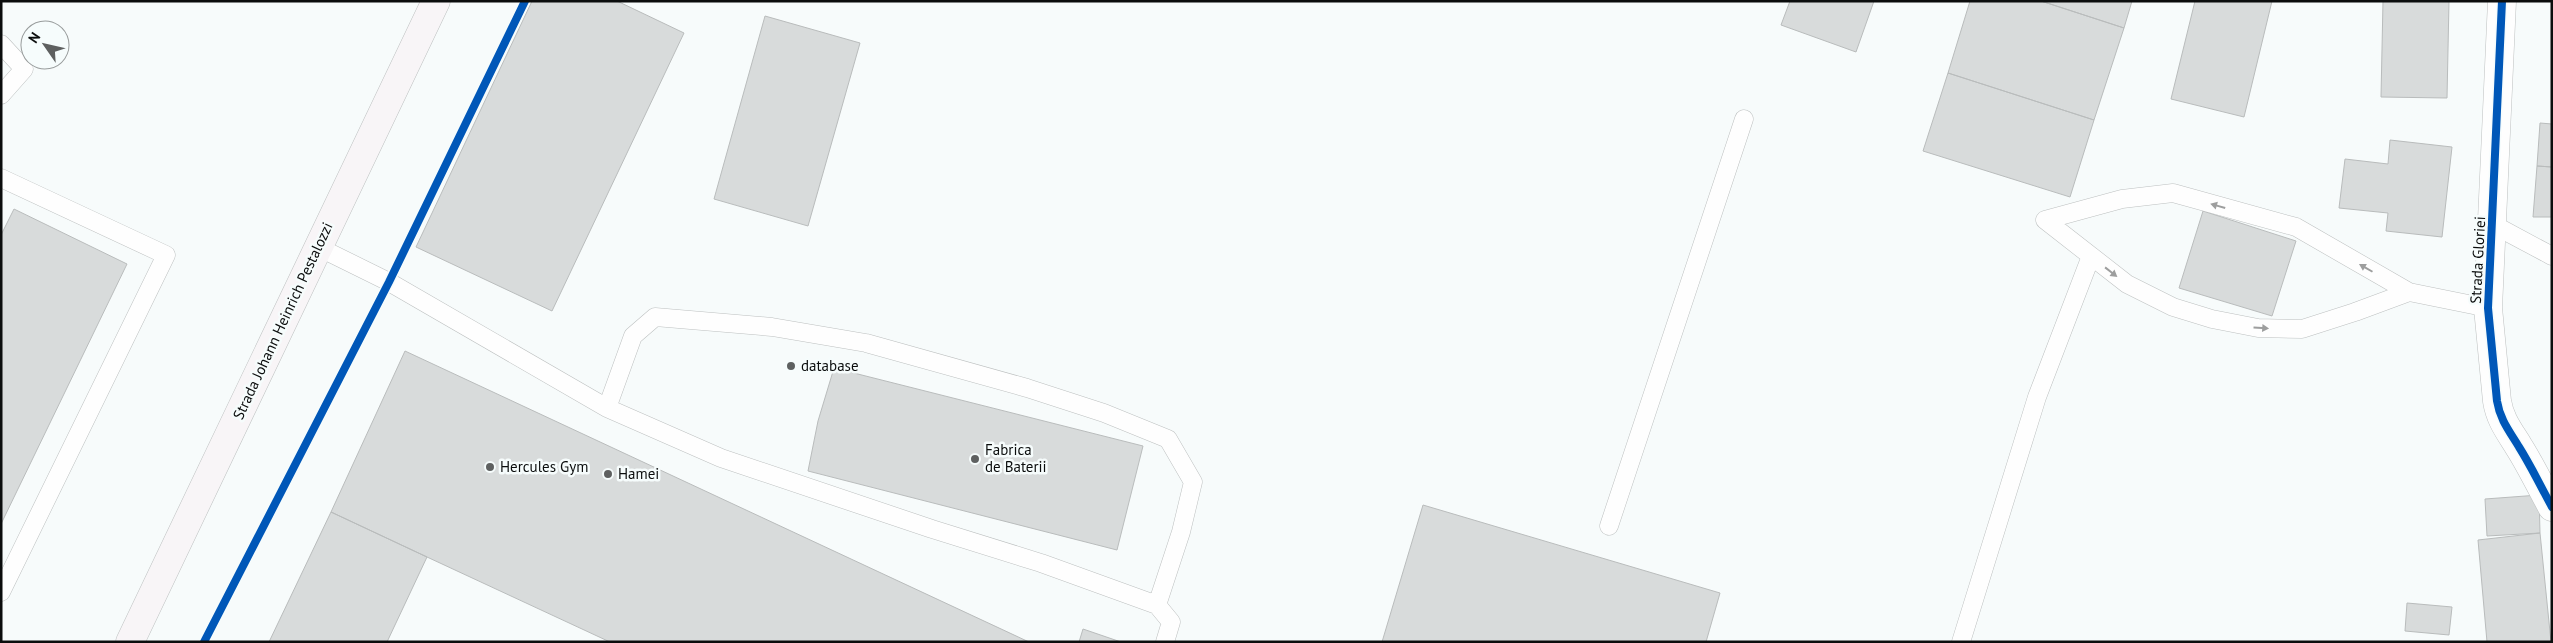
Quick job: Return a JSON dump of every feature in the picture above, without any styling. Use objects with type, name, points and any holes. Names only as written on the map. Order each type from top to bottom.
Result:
[{"type":"main road","name":"Strada Johann Heinrich Pestalozzi","points":[[130,642],[436,1]]},
{"type":"street","name":"Strada Gloriei","points":[[2502,1],[2494,225],[2488,308],[2496,392],[2498,411],[2502,420],[2552,507]]},
{"type":"lane","points":[[1,44],[24,70],[1,95]]},
{"type":"lane","points":[[1609,526],[1744,118]]},
{"type":"lane","points":[[1,178],[166,255],[1,592]]},
{"type":"lane","points":[[2408,292],[2355,312],[2302,328],[2258,328],[2212,319],[2172,307],[2127,284],[2045,220],[2122,198],[2173,193],[2296,227],[2408,292],[2488,308]]},
{"type":"lane","points":[[2494,225],[2552,256]]},
{"type":"lane","points":[[318,247],[389,282],[607,408],[721,458],[932,529],[1041,563],[1157,605],[1172,622],[1165,642]]},
{"type":"lane","points":[[1961,642],[2037,397],[2091,256]]},
{"type":"lane","points":[[607,408],[633,336],[655,317],[772,327],[866,344],[1027,388],[1104,413],[1168,439],[1193,482],[1181,532],[1157,605]]},
{"type":"building","points":[[532,1],[617,1],[684,33],[552,311],[416,247]]},
{"type":"building","points":[[1790,1],[1874,1],[1856,52],[1781,25]]},
{"type":"building","points":[[1970,1],[2041,1],[2124,28],[2094,120],[1948,73]]},
{"type":"building","points":[[2041,1],[2132,1],[2124,28]]},
{"type":"building","points":[[2195,1],[2272,1],[2244,117],[2171,99]]},
{"type":"building","points":[[2383,1],[2449,1],[2447,98],[2381,97]]},
{"type":"building","points":[[765,16],[860,43],[808,226],[714,199]]},
{"type":"building","points":[[1948,73],[2094,120],[2070,197],[1923,151]]},
{"type":"building","points":[[2540,123],[2552,124],[2552,167],[2537,166]]},
{"type":"building","points":[[2390,140],[2452,147],[2442,237],[2386,231],[2388,213],[2339,208],[2345,159],[2388,164]]},
{"type":"building","points":[[2537,166],[2552,167],[2552,217],[2533,217]]},
{"type":"building","points":[[14,209],[127,264],[1,524],[1,235]]},
{"type":"building","points":[[2203,211],[2296,241],[2272,316],[2179,288]]},
{"type":"building","points":[[405,351],[1029,642],[610,642],[427,557],[331,512]]},
{"type":"building","name":"Fabrica de Baterii","points":[[834,368],[1143,446],[1117,550],[808,471],[818,421]]},
{"type":"building","points":[[2539,495],[2540,533],[2487,536],[2485,499]]},
{"type":"building","points":[[1423,505],[1720,593],[1706,642],[1382,642]]},
{"type":"building","points":[[331,512],[427,557],[387,642],[269,642]]},
{"type":"building","points":[[2540,533],[2551,642],[2487,642],[2478,540]]},
{"type":"building","points":[[2407,603],[2452,607],[2449,635],[2405,631]]},
{"type":"building","points":[[1083,629],[1121,642],[1079,642]]},
{"type":"cycle path","points":[[204,642],[389,282],[525,1]]},
{"type":"cycle path","points":[[2502,1],[2488,308],[2497,401],[2500,414],[2506,426],[2552,507]]},
{"type":"place","name":"database","points":[[791,366]]},
{"type":"place","name":"Fabrica de Baterii","points":[[975,459]]},
{"type":"place","name":"Hercules Gym","points":[[490,467]]},
{"type":"place","name":"Hamei","points":[[608,474]]}]
